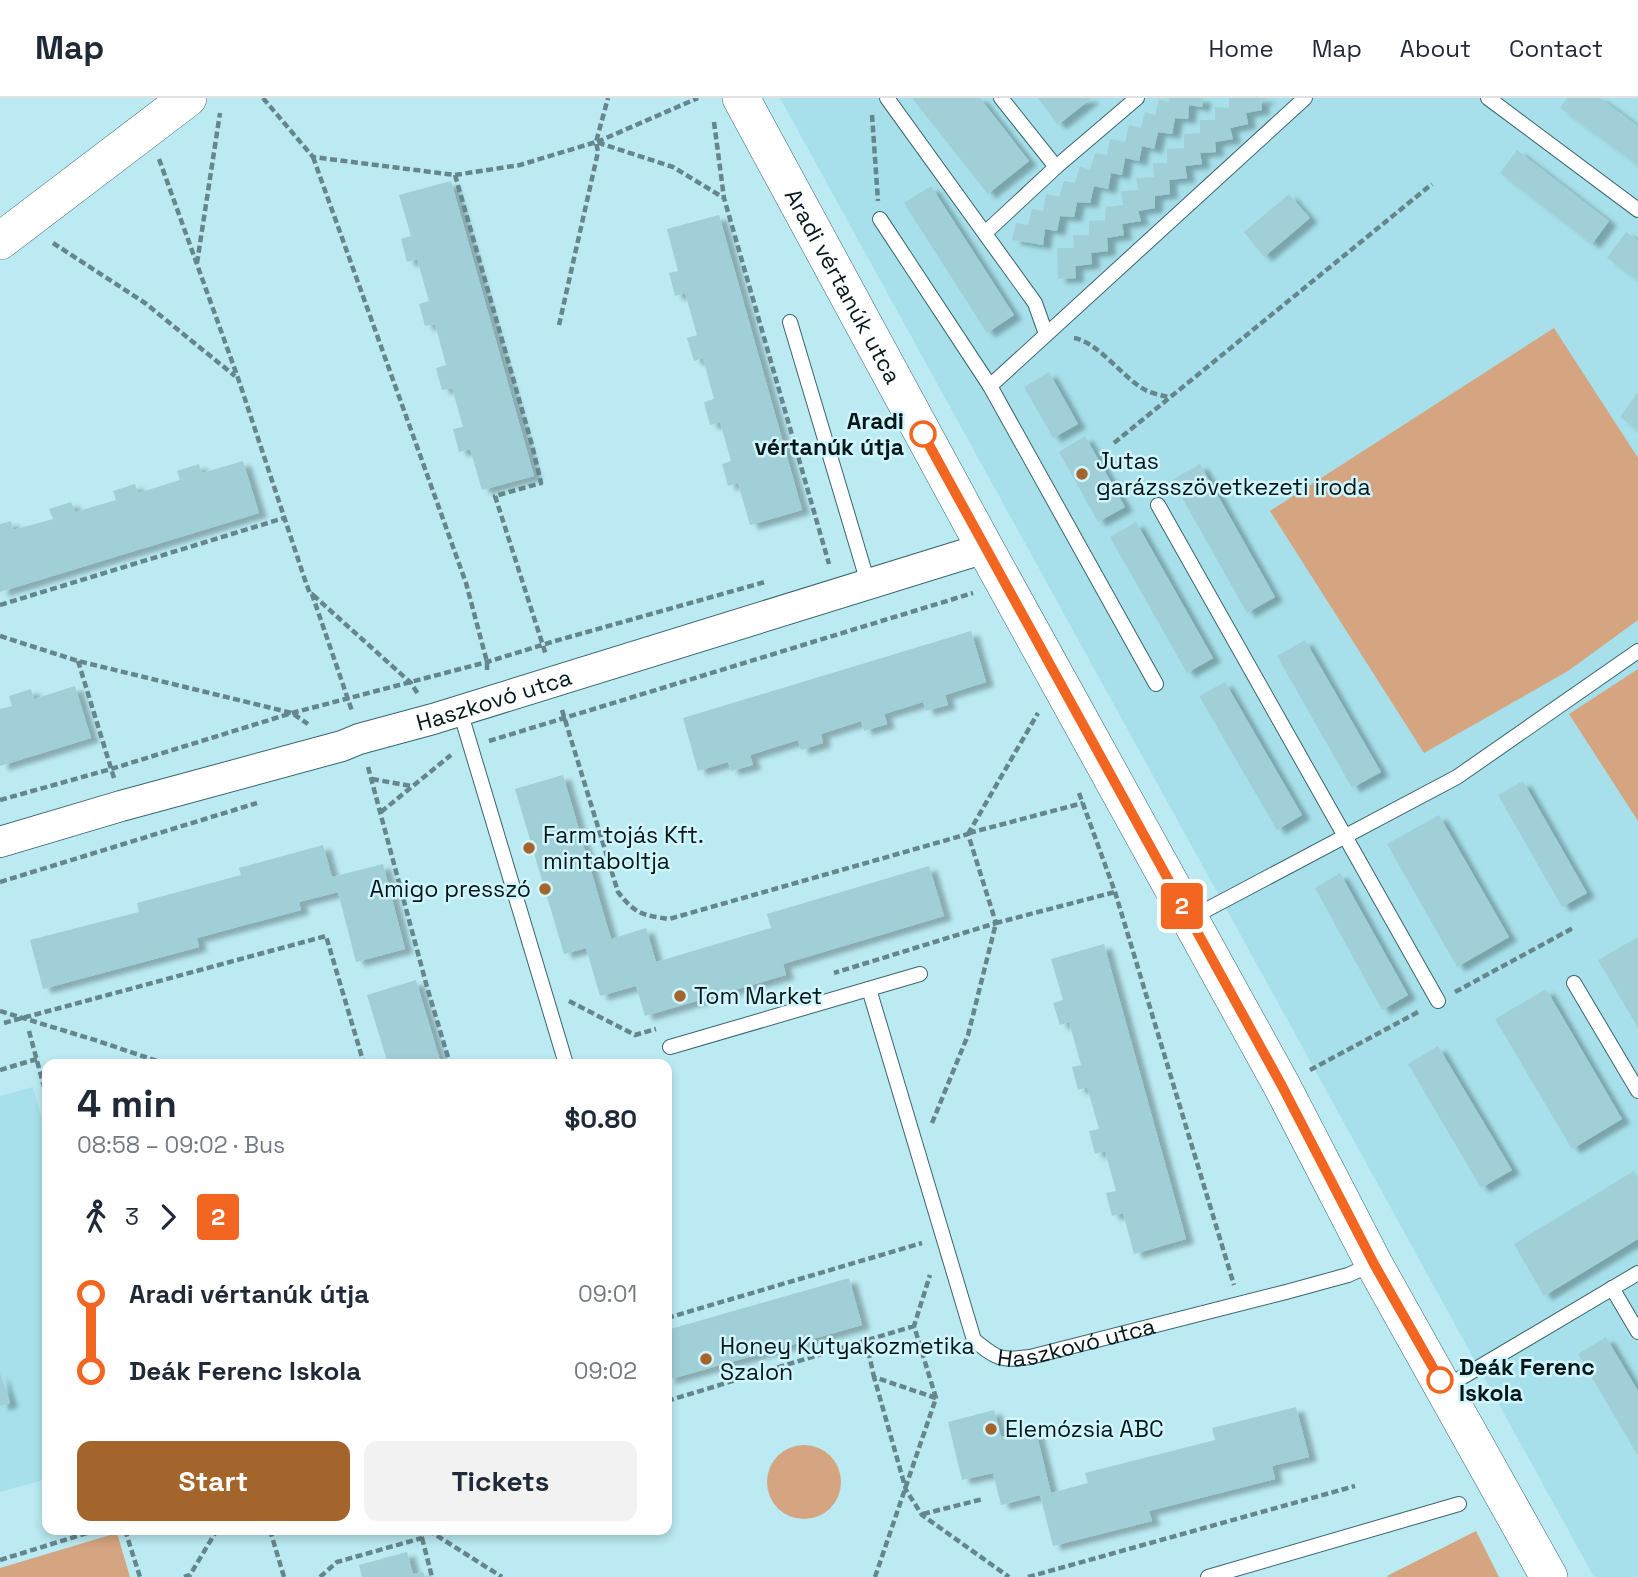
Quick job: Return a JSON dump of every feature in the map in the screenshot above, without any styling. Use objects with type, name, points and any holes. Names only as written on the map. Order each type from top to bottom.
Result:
[{"type":"street","points":[[5,237],[204,104]]},
{"type":"street","name":"Aradi vértanúk utca","points":[[727,104],[985,548],[1282,1086],[1374,1264],[1549,1577]]},
{"type":"street","name":"Haszkovó utca","points":[[0,842],[553,682],[864,569],[985,548]]},
{"type":"lane","points":[[887,98],[1035,303],[1046,334]]},
{"type":"lane","points":[[1001,98],[1056,167]]},
{"type":"lane","points":[[985,233],[1136,98]]},
{"type":"lane","points":[[990,386],[1305,98]]},
{"type":"lane","points":[[1488,98],[1638,210]]},
{"type":"lane","points":[[880,219],[990,386],[1156,684]]},
{"type":"lane","points":[[790,322],[864,569]]},
{"type":"lane","points":[[1158,505],[1438,1001]]},
{"type":"lane","points":[[1189,919],[1457,777],[1638,651]]},
{"type":"lane","points":[[460,711],[564,1059]]},
{"type":"lane","points":[[670,1047],[920,974]]},
{"type":"lane","points":[[1574,983],[1638,1091]]},
{"type":"lane","name":"Haszkovó utca","points":[[869,989],[974,1340],[993,1356],[1008,1360],[1030,1357],[1286,1292],[1348,1275],[1374,1264]]},
{"type":"lane","points":[[1444,1388],[1638,1273]]},
{"type":"lane","points":[[1612,1288],[1638,1332]]},
{"type":"lane","points":[[1208,1577],[1459,1504]]},
{"type":"path","points":[[263,98],[313,157],[466,583],[487,662],[460,711]]},
{"type":"path","points":[[559,325],[598,152],[596,142],[608,98]]},
{"type":"path","points":[[313,157],[455,175],[520,165],[596,142],[698,98]]},
{"type":"path","points":[[197,267],[204,104]]},
{"type":"path","points":[[727,104],[724,198],[829,564],[864,569]]},
{"type":"path","points":[[871,111],[880,219]]},
{"type":"path","points":[[596,142],[673,167],[724,198]]},
{"type":"path","points":[[158,158],[238,378],[310,594],[411,683],[460,711],[489,741]]},
{"type":"path","points":[[455,175],[541,483],[495,496],[618,892],[629,907],[646,916],[669,919],[1083,803]]},
{"type":"path","points":[[1114,443],[1432,184]]},
{"type":"path","points":[[5,237],[37,232],[145,303],[238,378]]},
{"type":"path","points":[[1046,334],[1080,339],[1099,351],[1120,372],[1144,390],[1169,398]]},
{"type":"path","points":[[0,605],[284,518]]},
{"type":"path","points":[[0,800],[292,713],[411,683],[777,579]]},
{"type":"path","points":[[381,812],[468,742],[480,745],[980,590]]},
{"type":"path","points":[[312,594],[349,699],[351,742],[371,779],[449,1059]]},
{"type":"path","points":[[0,636],[78,661],[292,713],[351,742]]},
{"type":"path","points":[[78,661],[121,806]]},
{"type":"path","points":[[919,1157],[968,1035],[996,923],[968,834],[1040,710]]},
{"type":"path","points":[[371,779],[412,786]]},
{"type":"path","points":[[1078,790],[1115,892],[1226,1258]]},
{"type":"path","points":[[0,881],[263,801]]},
{"type":"path","points":[[828,975],[996,923],[1115,892]]},
{"type":"path","points":[[4,1023],[326,936],[362,1059]]},
{"type":"path","points":[[567,1000],[635,1035],[661,1027]]},
{"type":"path","points":[[0,1011],[151,1059]]},
{"type":"path","points":[[29,1031],[42,1078]]},
{"type":"path","points":[[0,1070],[37,1059]]},
{"type":"path","points":[[672,1317],[942,1237]]},
{"type":"path","points":[[875,1577],[936,1398],[914,1326],[942,1237]]},
{"type":"path","points":[[672,1399],[914,1326]]},
{"type":"path","points":[[866,1341],[906,1490],[922,1515],[1009,1577]]},
{"type":"path","points":[[874,1377],[936,1398]]},
{"type":"path","points":[[1028,1577],[1355,1486]]},
{"type":"path","points":[[922,1515],[982,1499]]},
{"type":"path","points":[[0,1560],[81,1535]]},
{"type":"path","points":[[127,1535],[140,1577]]},
{"type":"path","points":[[184,1577],[190,1575],[214,1535]]},
{"type":"path","points":[[271,1535],[284,1577]]},
{"type":"path","points":[[421,1535],[432,1577]]},
{"type":"path","points":[[436,1535],[502,1577]]},
{"type":"path","points":[[320,1577],[337,1562],[422,1538]]},
{"type":"shaded area","points":[[780,98],[1638,98],[1638,1577],[1594,1577]]},
{"type":"shaded area","points":[[1554,328],[1638,458],[1638,620],[1568,671],[1424,753],[1270,511]]},
{"type":"shaded area","points":[[1638,669],[1638,821],[1569,714]]},
{"type":"shaded area","points":[[33,1087],[42,1120],[42,1480],[0,1492],[0,1096]]},
{"type":"shaded area","points":[[811,1445],[831,1455],[839,1468],[839,1496],[831,1509],[818,1517],[797,1519],[777,1509],[769,1496],[767,1475],[777,1455],[790,1447]]},
{"type":"shaded area","points":[[1476,1531],[1499,1577],[1387,1576]]},
{"type":"shaded area","points":[[118,1535],[130,1577],[0,1577],[0,1568]]},
{"type":"building","points":[[912,98],[980,98],[1029,161],[988,194]]},
{"type":"building","points":[[1038,98],[1092,98],[1058,125]]},
{"type":"building","points":[[1169,98],[1203,98],[1202,107],[1189,105],[1188,119],[1175,118],[1172,134],[1158,132],[1154,149],[1142,146],[1139,161],[1125,158],[1122,175],[1111,173],[1108,189],[1094,186],[1090,203],[1077,202],[1074,217],[1060,216],[1057,231],[1045,229],[1043,245],[1012,240],[1016,223],[1028,225],[1032,209],[1043,211],[1046,194],[1059,197],[1064,181],[1075,183],[1080,166],[1090,170],[1095,153],[1107,155],[1110,139],[1125,142],[1129,125],[1141,128],[1145,112],[1155,115],[1159,99],[1168,102]]},
{"type":"building","points":[[1229,98],[1268,99],[1261,101],[1262,110],[1246,113],[1248,124],[1230,128],[1233,139],[1215,142],[1216,152],[1200,153],[1202,164],[1185,166],[1187,178],[1169,180],[1170,194],[1155,196],[1155,208],[1138,211],[1141,221],[1122,224],[1124,235],[1107,238],[1108,251],[1091,253],[1092,264],[1075,266],[1076,278],[1058,279],[1057,248],[1074,248],[1073,235],[1089,235],[1089,221],[1105,220],[1106,207],[1123,205],[1121,191],[1138,190],[1136,178],[1154,177],[1153,163],[1167,163],[1167,149],[1184,148],[1184,134],[1200,133],[1200,120],[1215,120],[1215,107],[1229,108]]},
{"type":"building","points":[[1567,98],[1600,98],[1638,126],[1638,165],[1560,108]]},
{"type":"building","points":[[1517,150],[1609,221],[1592,244],[1500,173]]},
{"type":"building","points":[[451,181],[534,476],[482,490],[470,449],[459,452],[453,429],[463,427],[452,388],[442,390],[436,368],[446,365],[435,324],[425,326],[419,304],[429,301],[417,259],[407,262],[401,239],[411,236],[399,195]]},
{"type":"building","points":[[931,186],[1014,315],[987,333],[904,203]]},
{"type":"building","points":[[1289,194],[1310,218],[1264,257],[1244,232]]},
{"type":"building","points":[[719,215],[802,510],[750,525],[738,483],[728,486],[722,464],[731,461],[720,422],[710,425],[704,402],[714,399],[703,358],[694,361],[687,338],[697,335],[685,293],[675,296],[669,273],[678,271],[667,229]]},
{"type":"building","points":[[1626,232],[1638,241],[1638,280],[1607,258]]},
{"type":"building","points":[[1049,372],[1078,424],[1053,438],[1024,387]]},
{"type":"building","points":[[1638,392],[1638,430],[1620,417]]},
{"type":"building","points":[[1085,436],[1125,507],[1098,522],[1059,452]]},
{"type":"building","points":[[243,461],[259,513],[0,592],[0,524],[11,521],[13,530],[53,519],[49,509],[71,502],[75,512],[116,500],[113,491],[135,484],[138,493],[180,480],[177,471],[199,464],[202,473]]},
{"type":"building","points":[[1200,464],[1275,597],[1247,613],[1172,480]]},
{"type":"building","points":[[1136,522],[1213,658],[1187,673],[1110,537]]},
{"type":"building","points":[[971,631],[986,682],[945,695],[948,705],[926,711],[923,702],[884,714],[887,724],[864,731],[861,721],[821,734],[823,743],[801,750],[798,740],[750,755],[753,765],[731,771],[728,762],[698,771],[683,718]]},
{"type":"building","points":[[1305,640],[1381,772],[1352,788],[1277,656]]},
{"type":"building","points":[[1225,682],[1302,815],[1277,830],[1199,696]]},
{"type":"building","points":[[75,686],[91,738],[0,766],[0,709],[12,706],[9,696],[31,689],[34,699]]},
{"type":"building","points":[[563,775],[611,939],[646,928],[656,962],[771,928],[767,914],[929,866],[944,916],[783,964],[786,975],[645,1016],[636,986],[600,996],[586,948],[564,954],[515,789]]},
{"type":"building","points":[[1523,781],[1587,893],[1562,907],[1498,795]]},
{"type":"building","points":[[1439,815],[1509,937],[1457,967],[1387,844]]},
{"type":"building","points":[[323,845],[332,877],[383,864],[405,949],[356,962],[338,892],[299,902],[301,910],[197,938],[199,947],[43,989],[30,940],[139,912],[137,903],[241,875],[239,868]]},
{"type":"building","points":[[1340,873],[1408,995],[1382,1010],[1315,888]]},
{"type":"building","points":[[1638,937],[1638,1028],[1598,960]]},
{"type":"building","points":[[1104,944],[1186,1239],[1134,1254],[1123,1213],[1112,1216],[1106,1193],[1116,1191],[1105,1151],[1095,1154],[1089,1131],[1099,1129],[1087,1087],[1078,1090],[1072,1067],[1081,1065],[1069,1022],[1060,1025],[1053,1003],[1063,1000],[1051,959]]},
{"type":"building","points":[[416,980],[440,1059],[386,1059],[367,995]]},
{"type":"building","points":[[1546,989],[1622,1119],[1572,1149],[1495,1019]]},
{"type":"building","points":[[1438,1046],[1512,1170],[1481,1188],[1408,1064]]},
{"type":"building","points":[[1634,1171],[1638,1178],[1638,1239],[1544,1296],[1514,1244]]},
{"type":"building","points":[[849,1278],[862,1325],[672,1379],[672,1329]]},
{"type":"building","points":[[1606,1337],[1638,1391],[1638,1456],[1578,1354]]},
{"type":"building","points":[[0,1373],[10,1403],[0,1406]]},
{"type":"building","points":[[1296,1407],[1309,1457],[1272,1466],[1275,1479],[1149,1511],[1152,1521],[1053,1546],[1040,1495],[1001,1505],[993,1473],[962,1480],[948,1422],[994,1410],[1001,1437],[1035,1428],[1051,1493],[1088,1483],[1085,1473],[1215,1440],[1212,1428]]},
{"type":"building","points":[[407,1552],[413,1574],[423,1572],[425,1577],[362,1577],[359,1565]]},
{"type":"bus line","name":"2","points":[[923,434],[1282,1086],[1374,1264],[1440,1380]]},
{"type":"place","name":"Aradi vértanúk útja","points":[[923,434]]},
{"type":"place","name":"Jutas garázsszövetkezeti iroda","points":[[1082,474]]},
{"type":"place","name":"Farm tojás Kft. mintaboltja","points":[[529,848]]},
{"type":"place","name":"Amigo presszó","points":[[545,889]]},
{"type":"place","name":"Tom Market","points":[[680,996]]},
{"type":"place","name":"Honey Kutyakozmetika Szalon","points":[[706,1359]]},
{"type":"place","name":"Deák Ferenc Iskola","points":[[1440,1380]]},
{"type":"place","name":"Elemózsia ABC","points":[[991,1429]]}]
